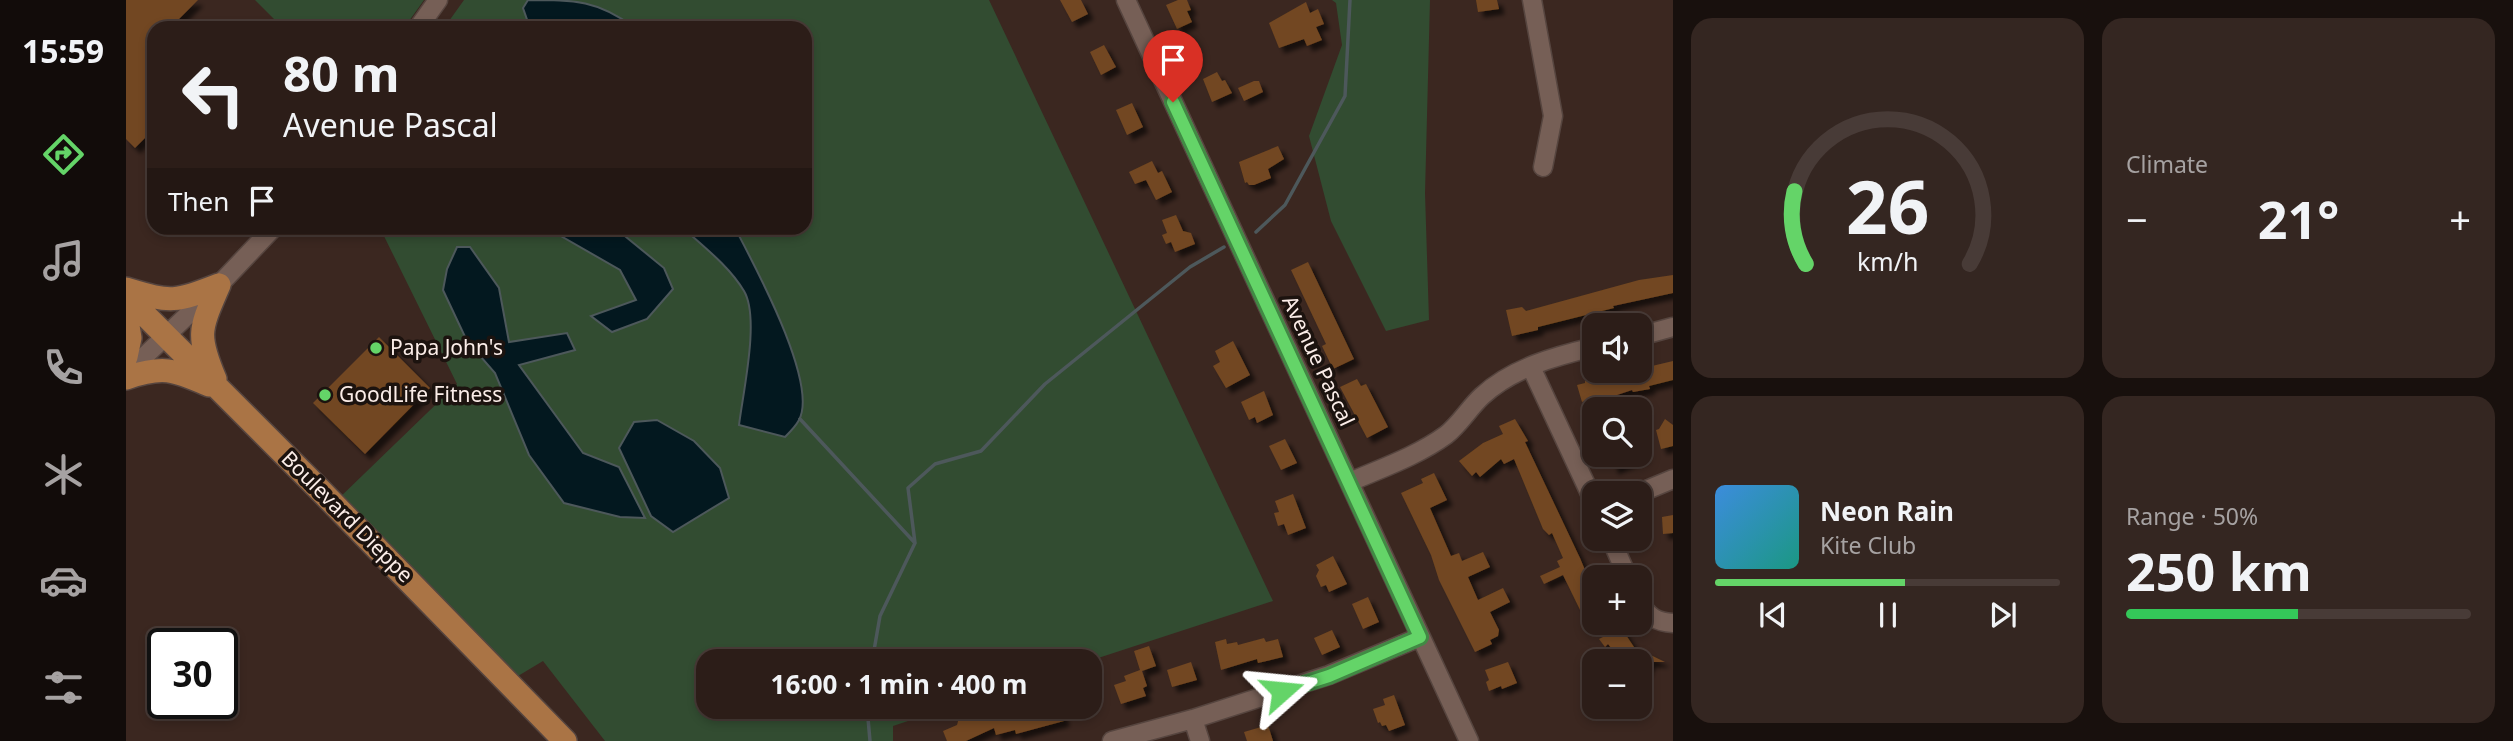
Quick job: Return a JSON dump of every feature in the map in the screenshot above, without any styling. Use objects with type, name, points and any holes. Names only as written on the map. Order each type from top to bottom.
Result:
[{"type":"main road","points":[[126,289],[173,300],[186,298],[219,285]]},
{"type":"main road","points":[[219,285],[206,315],[201,338],[219,389]]},
{"type":"main road","name":"Boulevard Dieppe","points":[[126,296],[565,741]]},
{"type":"main road","points":[[126,314],[130,338],[126,357]]},
{"type":"main road","points":[[126,376],[163,369],[219,389]]},
{"type":"street","points":[[423,21],[438,0]]},
{"type":"street","name":"Avenue Pascal","points":[[1126,0],[1469,741]]},
{"type":"street","points":[[1532,0],[1553,116],[1543,167]]},
{"type":"street","points":[[126,376],[266,235]]},
{"type":"street","points":[[1652,333],[1673,327]]},
{"type":"street","points":[[1350,482],[1439,439],[1502,380],[1564,354],[1582,350]]},
{"type":"street","points":[[1531,367],[1584,481]]},
{"type":"street","points":[[1652,488],[1673,479]]},
{"type":"street","points":[[1652,617],[1660,622],[1673,623]]},
{"type":"street","points":[[1112,741],[1193,719],[1329,676],[1420,637]]},
{"type":"street","points":[[1193,719],[1200,741]]},
{"type":"green space","points":[[255,0],[424,0],[409,21],[276,21]]},
{"type":"green space","points":[[464,0],[989,0],[1273,601],[1102,657],[1102,649],[696,649],[696,719],[914,719],[893,726],[893,741],[605,741],[543,661],[508,682],[334,503],[457,384],[383,235],[812,235],[812,21],[449,21]]},
{"type":"green space","points":[[1332,0],[1430,0],[1425,193],[1429,320],[1386,331],[1331,221],[1309,136],[1342,45],[1336,3]]},
{"type":"water","points":[[528,0],[573,1],[597,7],[625,21],[528,21],[523,8]]},
{"type":"water","points":[[559,235],[624,235],[664,268],[673,289],[647,319],[612,332],[591,316],[636,300],[620,270]]},
{"type":"water","points":[[691,235],[738,235],[781,323],[800,379],[803,403],[799,420],[785,437],[739,425],[751,337],[749,303],[744,291],[716,257]]},
{"type":"water","points":[[457,247],[470,247],[499,288],[509,342],[567,333],[575,350],[519,365],[583,453],[619,467],[645,518],[620,517],[564,503],[529,455],[495,373],[467,341],[443,290],[447,269]]},
{"type":"water","points":[[657,420],[694,441],[720,468],[729,498],[673,532],[651,516],[619,448],[634,422]]},
{"type":"building","points":[[126,0],[198,0],[177,21],[147,21],[147,136],[135,148],[126,139]]},
{"type":"building","points":[[1060,0],[1081,0],[1088,14],[1072,22]]},
{"type":"building","points":[[1187,0],[1191,10],[1187,11],[1192,22],[1177,29],[1166,5]]},
{"type":"building","points":[[1476,0],[1497,0],[1499,9],[1478,12]]},
{"type":"building","points":[[1306,2],[1310,13],[1318,9],[1324,24],[1316,27],[1322,40],[1307,46],[1304,39],[1279,48],[1269,23]]},
{"type":"building","points":[[1104,45],[1116,67],[1101,75],[1090,52]]},
{"type":"building","points":[[1217,72],[1232,93],[1212,102],[1203,79]]},
{"type":"building","points":[[1259,81],[1263,92],[1244,101],[1238,88]]},
{"type":"building","points":[[1132,103],[1143,127],[1127,135],[1116,110]]},
{"type":"building","points":[[1278,146],[1284,159],[1268,169],[1271,178],[1254,185],[1245,183],[1239,162]]},
{"type":"building","points":[[1152,161],[1158,173],[1162,171],[1172,192],[1156,200],[1146,180],[1135,184],[1129,172]]},
{"type":"building","points":[[1176,215],[1183,231],[1191,233],[1195,244],[1175,252],[1171,242],[1166,244],[1162,235],[1167,233],[1162,220]]},
{"type":"building","points":[[1308,262],[1354,359],[1333,369],[1322,346],[1326,344],[1291,270]]},
{"type":"building","points":[[1673,275],[1673,293],[1613,306],[1614,308],[1594,313],[1582,313],[1582,316],[1512,336],[1506,310],[1522,307],[1526,311],[1639,280]]},
{"type":"building","points":[[379,337],[430,388],[365,454],[313,403]]},
{"type":"building","points":[[1233,341],[1250,375],[1226,388],[1213,366],[1220,362],[1215,351]]},
{"type":"building","points":[[1673,361],[1673,380],[1649,386],[1650,389],[1632,390],[1611,397],[1582,397],[1582,402],[1577,385],[1652,383],[1652,366]]},
{"type":"building","points":[[1357,379],[1361,386],[1366,384],[1388,427],[1367,438],[1340,387]]},
{"type":"building","points":[[1264,391],[1273,415],[1257,423],[1255,417],[1249,420],[1241,402]]},
{"type":"building","points":[[1515,419],[1528,441],[1525,442],[1580,558],[1583,565],[1582,614],[1563,575],[1544,584],[1540,576],[1560,567],[1557,561],[1563,558],[1552,533],[1549,535],[1543,529],[1514,459],[1504,464],[1501,459],[1480,477],[1476,472],[1472,476],[1459,461],[1483,443],[1503,434],[1499,426]]},
{"type":"building","points":[[1665,419],[1673,425],[1673,446],[1661,449],[1656,430]]},
{"type":"building","points":[[1285,439],[1297,463],[1281,470],[1269,446]]},
{"type":"building","points":[[1434,473],[1447,500],[1430,508],[1451,556],[1459,553],[1462,561],[1483,552],[1490,567],[1468,577],[1478,600],[1503,588],[1510,602],[1490,612],[1499,630],[1498,636],[1490,640],[1492,644],[1475,652],[1439,580],[1431,555],[1401,493],[1423,483],[1421,479]]},
{"type":"building","points":[[1293,494],[1306,528],[1288,535],[1284,524],[1278,526],[1274,513],[1279,512],[1275,501]]},
{"type":"building","points":[[1673,515],[1673,533],[1663,534],[1662,517]]},
{"type":"building","points":[[1333,556],[1347,584],[1329,592],[1326,585],[1321,587],[1316,576],[1319,570],[1316,565]]},
{"type":"building","points":[[1368,597],[1379,622],[1363,629],[1352,604]]},
{"type":"building","points":[[1332,630],[1340,647],[1322,655],[1314,638]]},
{"type":"building","points":[[1602,635],[1626,635],[1638,649],[1612,649],[1608,644],[1605,647],[1599,639],[1603,637]]},
{"type":"building","points":[[1264,638],[1266,642],[1278,639],[1283,657],[1258,663],[1257,659],[1221,670],[1215,642],[1226,639],[1227,644],[1237,642],[1238,645]]},
{"type":"building","points":[[1149,646],[1156,666],[1142,671],[1147,686],[1143,688],[1146,696],[1121,704],[1114,685],[1126,681],[1124,676],[1140,670],[1134,651]]},
{"type":"building","points":[[1652,656],[1665,662],[1652,662]]},
{"type":"building","points":[[1191,662],[1197,680],[1172,687],[1167,670]]},
{"type":"building","points":[[1508,662],[1517,683],[1489,691],[1485,670]]},
{"type":"building","points":[[1394,695],[1405,725],[1389,731],[1386,725],[1378,723],[1373,709],[1385,705],[1383,699]]},
{"type":"building","points":[[959,719],[1064,721],[1016,734],[1015,730],[996,735],[994,728],[966,741],[947,741],[943,731],[957,725]]},
{"type":"building","points":[[1268,725],[1273,741],[1247,741],[1244,732]]},
{"type":"waterway","points":[[1256,232],[1285,205],[1345,96],[1350,0]]},
{"type":"waterway","points":[[874,649],[880,616],[915,543],[908,488],[935,464],[981,451],[1045,384],[1190,267],[1224,247]]},
{"type":"waterway","points":[[800,419],[915,543]]},
{"type":"waterway","points":[[868,719],[870,741]]},
{"type":"place","name":"Papa John's","points":[[376,348]]},
{"type":"place","name":"GoodLife Fitness","points":[[325,395]]},
{"type":"route","points":[[1173,102],[1420,637],[1329,676],[1282,691]]}]
